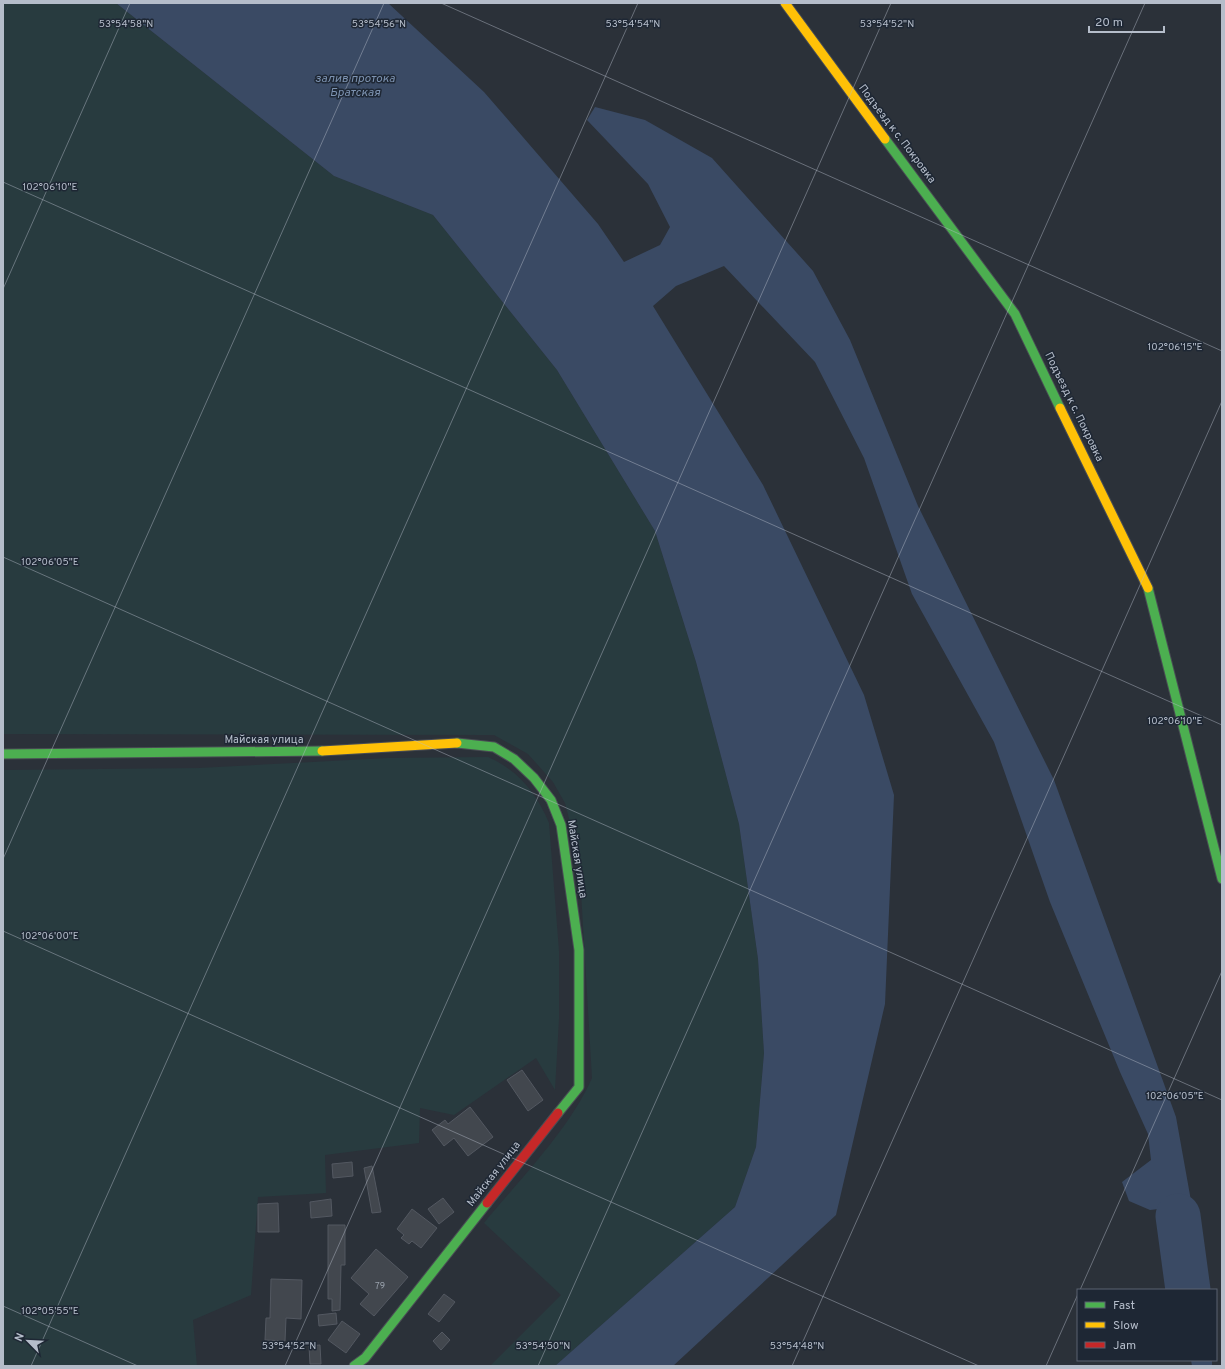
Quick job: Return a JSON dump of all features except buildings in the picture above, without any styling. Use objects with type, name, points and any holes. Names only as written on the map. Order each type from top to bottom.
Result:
[{"type":"street","name":"Подъезд к с. Покровка","points":[[785,3],[1015,314],[1151,594],[1222,879]]},
{"type":"street","name":"Майская улица","points":[[3,754],[309,752],[464,743],[494,747],[514,759],[534,778],[551,800],[561,825],[578,950],[579,1087],[365,1358],[354,1366]]},
{"type":"green space","points":[[3,3],[116,3],[334,176],[433,215],[557,370],[655,531],[696,662],[739,824],[758,959],[764,1053],[756,1147],[735,1207],[555,1366],[490,1366],[561,1295],[484,1223],[543,1154],[570,1116],[592,1078],[580,875],[574,838],[565,803],[553,782],[528,754],[494,735],[3,734]]},
{"type":"green space","points":[[488,757],[499,762],[525,784],[539,802],[549,823],[559,951],[559,1019],[555,1090],[536,1058],[454,1115],[420,1108],[419,1143],[325,1155],[326,1193],[258,1197],[251,1295],[193,1320],[197,1366],[3,1366],[3,770],[199,768],[388,758]]},
{"type":"water","name":"залив протока Братская","points":[[116,3],[388,3],[484,92],[598,224],[624,262],[660,245],[670,227],[648,184],[587,120],[595,107],[645,120],[712,158],[813,271],[850,340],[918,506],[1054,780],[1176,1117],[1207,1289],[1190,1289],[1167,1208],[1150,1210],[1129,1201],[1122,1182],[1151,1160],[1148,1134],[1120,1072],[1050,902],[994,742],[912,594],[864,458],[815,362],[724,266],[676,286],[653,306],[763,485],[864,695],[894,795],[885,1004],[836,1215],[673,1366],[555,1366],[735,1207],[756,1147],[764,1053],[758,959],[739,824],[696,662],[655,531],[557,370],[433,215],[334,176]]},
{"type":"water","points":[[1191,1361],[1212,1361],[1212,1366],[1192,1366]]},
{"type":"waterway","points":[[1178,1216],[1188,1289]]},
{"type":"traffic: fast","points":[[885,139],[1015,314],[1060,408]]},
{"type":"traffic: fast","points":[[1148,588],[1222,879]]},
{"type":"traffic: fast","points":[[457,743],[494,747],[514,759],[534,778],[551,800],[561,825],[579,950],[579,1087],[558,1113]]},
{"type":"traffic: fast","points":[[3,754],[322,751]]},
{"type":"traffic: fast","points":[[354,1366],[365,1358],[487,1203]]},
{"type":"traffic: slow","points":[[785,3],[885,139]]},
{"type":"traffic: slow","points":[[1060,408],[1148,588]]},
{"type":"traffic: slow","points":[[322,751],[457,743]]},
{"type":"traffic: jam","points":[[487,1203],[558,1113]]}]
